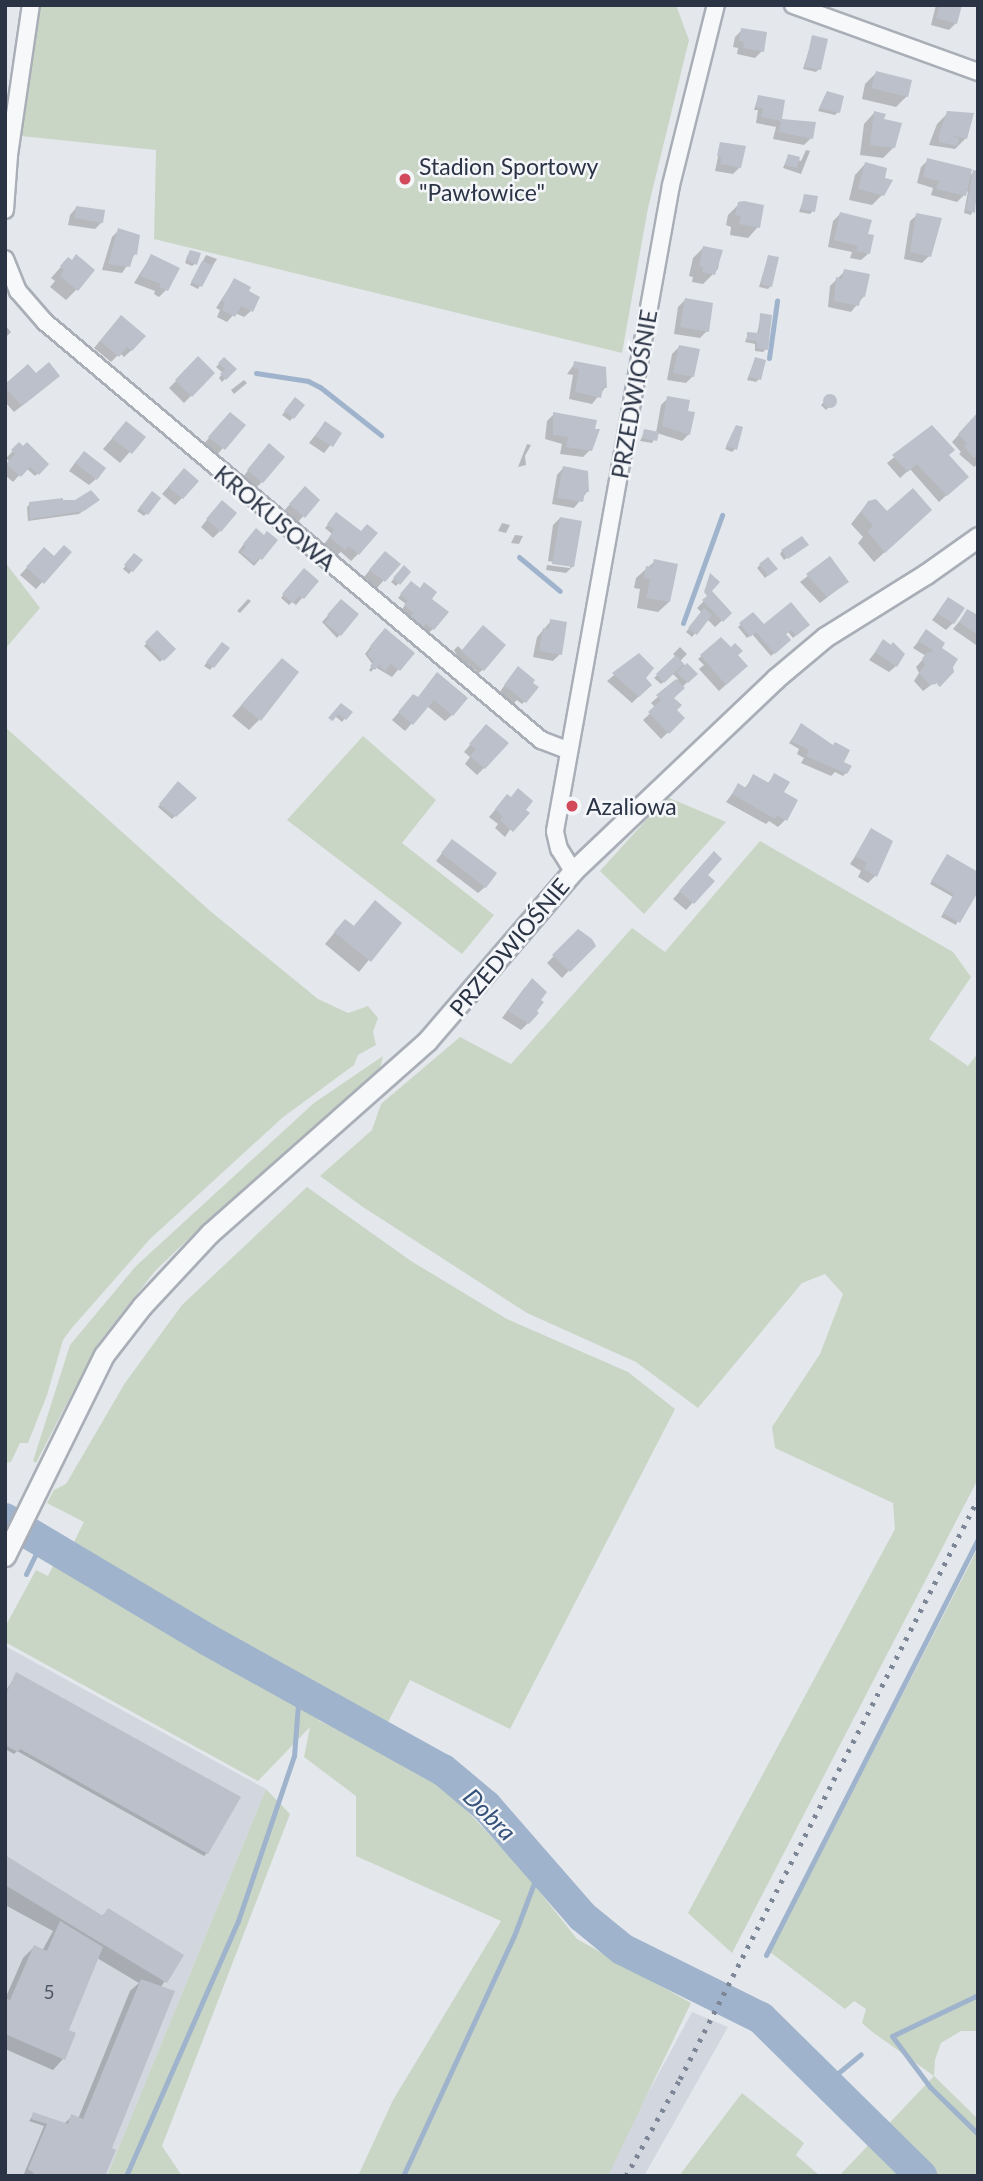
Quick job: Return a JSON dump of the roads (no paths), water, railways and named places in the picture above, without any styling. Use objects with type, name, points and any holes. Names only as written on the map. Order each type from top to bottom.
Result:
[{"type":"street","points":[[5,209],[12,132],[31,5]]},
{"type":"street","name":"PRZEDWIOŚNIE","points":[[6,1554],[104,1355],[142,1306],[210,1233],[435,1034],[573,870],[559,849],[555,831],[671,185],[716,5]]},
{"type":"street","points":[[793,5],[978,72]]},
{"type":"street","name":"KROKUSOWA","points":[[5,259],[18,291],[45,322],[541,740],[569,751]]},
{"type":"street","points":[[573,870],[711,737],[825,637],[926,574],[978,537]]},
{"type":"waterway","points":[[769,358],[777,301]]},
{"type":"waterway","points":[[256,373],[308,381],[320,387],[381,435]]},
{"type":"waterway","points":[[683,623],[722,515]]},
{"type":"waterway","points":[[519,557],[560,591]]},
{"type":"waterway","name":"Dobra","points":[[5,1519],[208,1640],[443,1770],[486,1806],[583,1917],[622,1949],[761,2018],[921,2176]]},
{"type":"waterway","points":[[766,1955],[978,1539]]},
{"type":"waterway","points":[[26,1574],[42,1541]]},
{"type":"waterway","points":[[126,2176],[238,1921],[294,1756],[299,1691]]},
{"type":"waterway","points":[[403,2176],[514,1936],[539,1870]]},
{"type":"waterway","points":[[978,1995],[892,2036],[930,2087],[978,2134]]},
{"type":"waterway","points":[[826,2083],[861,2054]]},
{"type":"railway","points":[[626,2176],[680,2079],[978,1499]]},
{"type":"place","name":"Stadion Sportowy \"Pawłowice\"","points":[[405,179]]},
{"type":"place","name":"Azaliowa","points":[[572,806]]}]
